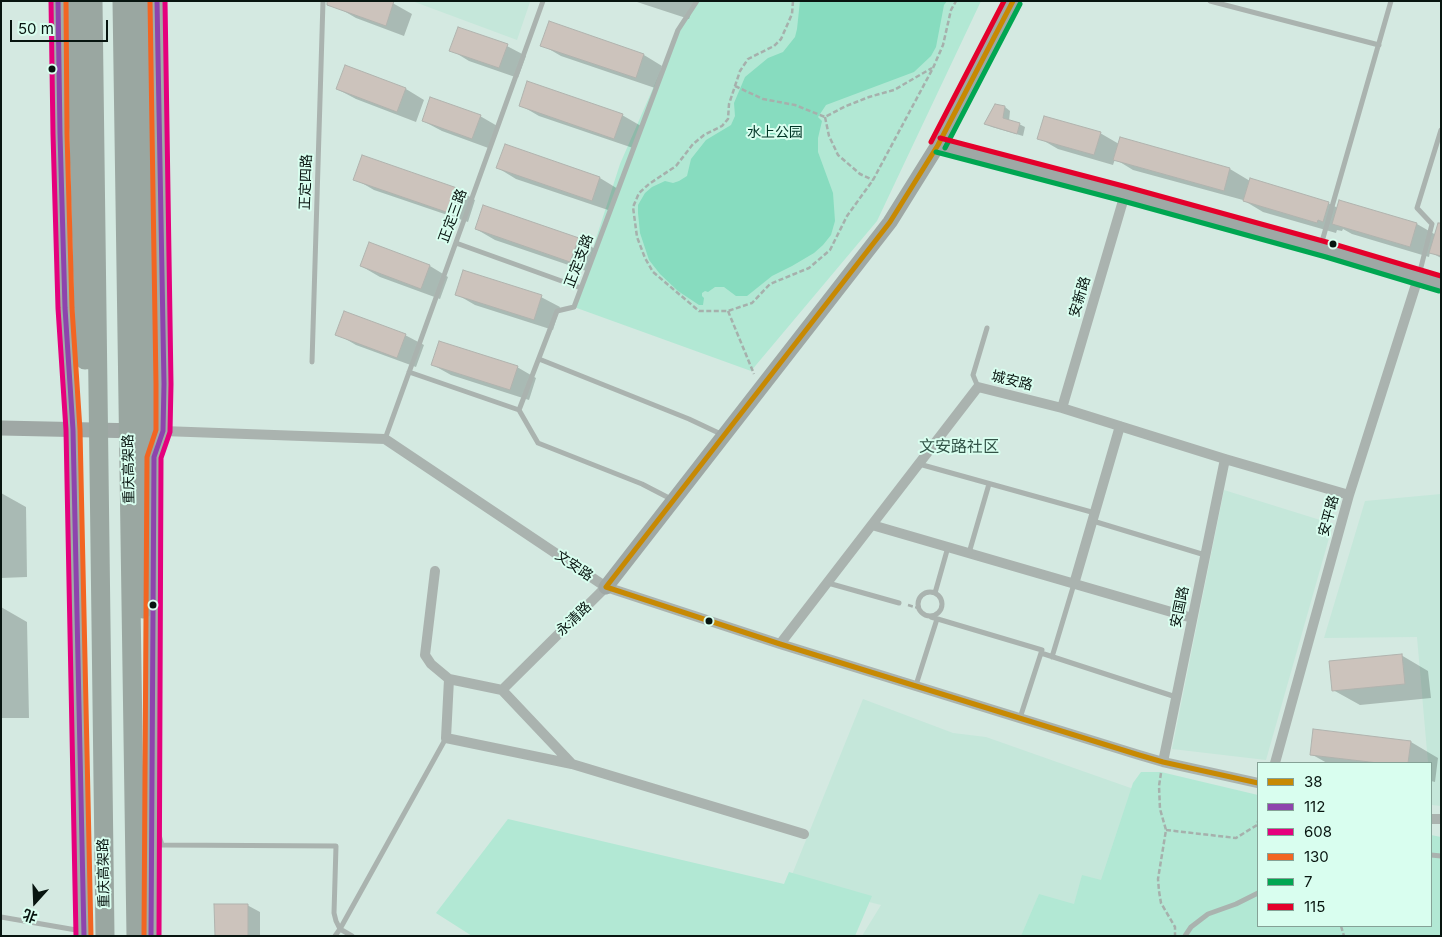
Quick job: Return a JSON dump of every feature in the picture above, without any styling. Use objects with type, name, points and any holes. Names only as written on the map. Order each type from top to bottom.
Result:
[{"type":"highway","points":[[74,1],[86,388],[88,626],[102,754]]},
{"type":"highway","name":"重庆高架路","points":[[93,1],[105,936]]},
{"type":"highway","name":"重庆高架路","points":[[122,1],[136,936]]},
{"type":"highway","points":[[133,758],[143,631],[146,406],[140,1]]},
{"type":"main road","points":[[58,1],[65,308],[73,430],[84,933]]},
{"type":"main road","points":[[151,936],[154,458],[164,432],[158,1]]},
{"type":"street","name":"永清路","points":[[502,690],[606,587],[890,222],[938,145],[1013,1]]},
{"type":"street","points":[[938,145],[1321,248],[1441,284]]},
{"type":"street","name":"安新路","points":[[1062,408],[1125,194]]},
{"type":"street","name":"安平路","points":[[1275,762],[1349,495],[1418,278]]},
{"type":"street","name":"城安路","points":[[780,644],[978,387],[1062,408],[1349,495]]},
{"type":"street","points":[[1074,584],[1120,426]]},
{"type":"street","points":[[1,428],[385,439]]},
{"type":"street","name":"文安路","points":[[385,439],[606,587],[780,644],[1163,762],[1257,783]]},
{"type":"street","name":"安国路","points":[[1163,762],[1225,458]]},
{"type":"street","points":[[872,525],[1192,618]]},
{"type":"street","points":[[435,571],[425,655],[431,664],[449,679],[502,690],[572,764]]},
{"type":"street","points":[[449,679],[446,738],[572,764],[804,834]]},
{"type":"lane","name":"正定四路","points":[[312,362],[323,1]]},
{"type":"lane","name":"正定三路","points":[[385,439],[543,1]]},
{"type":"lane","name":"正定支路","points":[[519,410],[557,312],[574,307],[678,30],[697,1]]},
{"type":"lane","points":[[1210,1],[1378,45]]},
{"type":"lane","points":[[1321,248],[1391,1]]},
{"type":"lane","points":[[1418,278],[1432,224],[1417,208],[1441,130]]},
{"type":"lane","points":[[456,243],[581,288]]},
{"type":"lane","points":[[978,387],[973,376],[987,328]]},
{"type":"lane","points":[[539,359],[689,418],[724,435]]},
{"type":"lane","points":[[409,372],[519,410],[538,443],[642,484],[673,501]]},
{"type":"lane","points":[[919,464],[1094,517],[1205,555]]},
{"type":"lane","points":[[969,553],[988,484]]},
{"type":"lane","points":[[935,593],[948,547]]},
{"type":"lane","points":[[828,582],[899,603]]},
{"type":"lane","points":[[1052,657],[1074,584]]},
{"type":"lane","points":[[931,616],[938,614],[942,607],[941,599],[935,593],[927,593],[918,600],[918,608],[923,614],[1042,650],[1020,718]]},
{"type":"lane","points":[[915,686],[937,619]]},
{"type":"lane","points":[[1041,653],[1176,697]]},
{"type":"lane","points":[[335,936],[446,738]]},
{"type":"lane","points":[[152,813],[162,845],[336,846],[334,913],[340,929],[352,936]]},
{"type":"lane","points":[[1185,936],[1191,927],[1208,914],[1236,904],[1257,894]]},
{"type":"lane","points":[[1,917],[84,933]]},
{"type":"path","points":[[793,1],[792,14],[781,39],[774,46],[748,59],[740,71],[730,104],[728,119],[722,126],[693,144],[676,166],[639,193],[633,207],[637,237],[653,272],[699,311],[728,311],[752,304],[770,284],[809,268],[830,250],[847,216],[873,180],[933,68],[942,45],[951,10],[956,1]]},
{"type":"path","points":[[825,118],[854,103],[894,90],[933,68]]},
{"type":"path","points":[[735,86],[762,99],[795,105],[825,118]]},
{"type":"path","points":[[825,118],[829,136],[838,154],[860,174],[873,180]]},
{"type":"path","points":[[728,311],[760,389]]},
{"type":"path","points":[[899,603],[918,608]]},
{"type":"path","points":[[1163,762],[1159,786],[1160,809],[1166,830],[1158,879],[1161,903],[1175,927],[1175,936]]},
{"type":"path","points":[[1166,830],[1236,838],[1257,825]]},
{"type":"shaded area","points":[[412,1],[530,1],[530,2],[517,40]]},
{"type":"shaded area","points":[[800,1],[947,1],[944,5],[936,47],[931,56],[914,72],[826,105],[818,117],[822,121],[818,138],[818,152],[833,193],[835,221],[831,235],[823,245],[814,253],[772,276],[747,296],[736,296],[724,287],[715,287],[708,292],[702,293],[704,298],[703,305],[699,305],[678,291],[660,274],[649,260],[640,233],[638,205],[645,193],[652,187],[665,181],[673,183],[687,176],[691,159],[706,140],[731,125],[735,116],[734,103],[745,77],[768,58],[783,52],[795,37]]},
{"type":"shaded area","points":[[1224,490],[1333,524],[1266,760],[1172,749]]},
{"type":"shaded area","points":[[1441,494],[1441,806],[1432,805],[1432,762],[1428,762],[1417,637],[1324,638],[1365,501]]},
{"type":"shaded area","points":[[863,699],[953,733],[986,737],[1142,792],[1113,894],[1080,916],[1033,936],[862,936],[881,905],[789,882]]},
{"type":"green space","name":"水上公园","points":[[696,1],[981,1],[877,221],[751,371],[574,307],[620,164],[681,24]]},
{"type":"green space","points":[[1141,772],[1161,772],[1257,795],[1257,927],[1432,927],[1432,835],[1441,837],[1441,936],[1021,936],[1039,894],[1074,904],[1082,875],[1101,880],[1133,783]]},
{"type":"green space","points":[[508,819],[784,884],[789,872],[872,896],[855,936],[472,936],[436,913]]},
{"type":"building","points":[[327,1],[394,1],[386,26],[327,5]]},
{"type":"building","points":[[549,21],[644,54],[636,78],[540,46]]},
{"type":"building","points":[[458,27],[508,44],[499,68],[449,51]]},
{"type":"building","points":[[345,65],[406,88],[397,112],[336,89]]},
{"type":"building","points":[[527,81],[623,114],[614,139],[519,106]]},
{"type":"building","points":[[430,97],[481,115],[472,139],[422,121]]},
{"type":"building","points":[[995,104],[1005,106],[1003,118],[1020,123],[1017,134],[984,124]]},
{"type":"building","points":[[1044,116],[1101,132],[1094,155],[1037,139]]},
{"type":"building","points":[[1120,137],[1230,168],[1224,191],[1113,160]]},
{"type":"building","points":[[505,144],[600,177],[592,201],[496,168]]},
{"type":"building","points":[[362,155],[457,188],[449,213],[353,180]]},
{"type":"building","points":[[1250,178],[1329,202],[1323,222],[1318,220],[1317,223],[1243,201]]},
{"type":"building","points":[[1339,200],[1417,223],[1410,247],[1332,224]]},
{"type":"building","points":[[483,205],[579,238],[570,262],[475,229]]},
{"type":"building","points":[[1438,223],[1441,223],[1441,256],[1429,253]]},
{"type":"building","points":[[369,242],[430,265],[421,289],[360,266]]},
{"type":"building","points":[[463,270],[542,295],[534,320],[455,295]]},
{"type":"building","points":[[344,311],[406,334],[397,358],[335,335]]},
{"type":"building","points":[[439,341],[518,366],[510,390],[431,365]]},
{"type":"building","points":[[1402,654],[1405,684],[1332,691],[1329,661]]},
{"type":"building","points":[[1313,729],[1411,741],[1408,762],[1370,762],[1310,755]]},
{"type":"building","points":[[214,904],[248,904],[248,936],[215,936]]},
{"type":"transit line","name":"608","points":[[51,1],[58,308],[66,430],[76,936]]},
{"type":"transit line","name":"112","points":[[58,1],[65,308],[73,430],[84,936]]},
{"type":"transit line","name":"130","points":[[66,1],[67,134],[72,308],[80,430],[91,936]]},
{"type":"transit line","name":"130","points":[[144,936],[147,457],[156,430],[150,1]]},
{"type":"transit line","name":"112","points":[[151,936],[154,457],[163,431],[164,384],[157,1]]},
{"type":"transit line","name":"608","points":[[159,936],[161,458],[170,432],[171,384],[165,1]]},
{"type":"transit line","name":"115","points":[[931,142],[1004,1]]},
{"type":"transit line","name":"38","points":[[606,587],[890,222],[938,145],[1013,1]]},
{"type":"transit line","name":"7","points":[[945,148],[1020,4]]},
{"type":"transit line","name":"115","points":[[940,138],[1127,187],[1441,276]]},
{"type":"transit line","name":"7","points":[[936,152],[1326,257],[1439,291]]},
{"type":"transit line","name":"38","points":[[606,587],[780,644],[1139,755],[1257,783]]},
{"type":"district","name":"文安路社区","points":[[959,447]]}]
